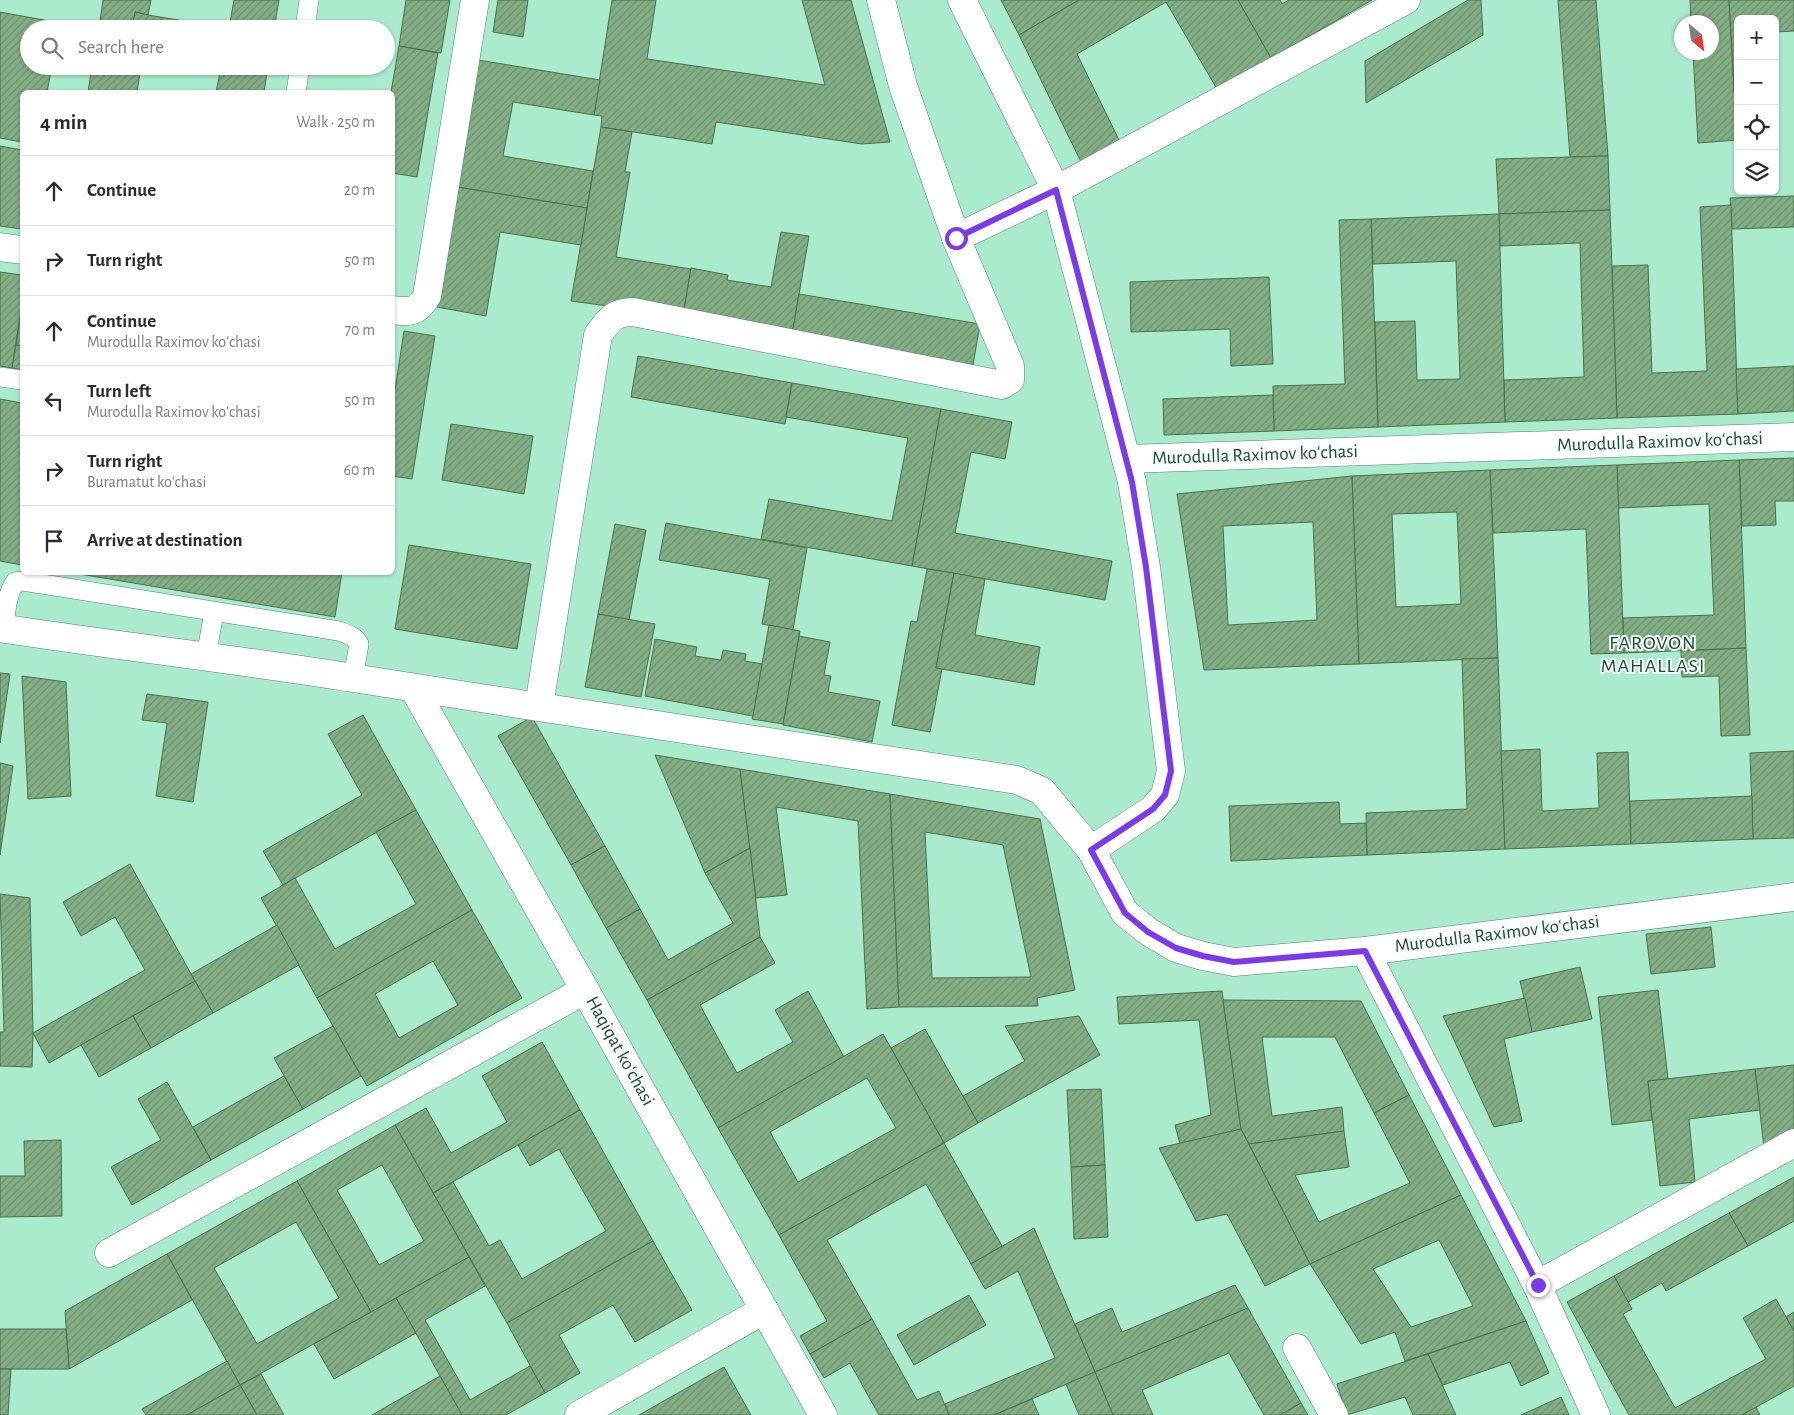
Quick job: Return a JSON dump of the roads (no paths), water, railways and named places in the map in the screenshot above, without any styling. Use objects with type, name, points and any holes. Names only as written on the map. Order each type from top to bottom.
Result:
[{"type":"street","points":[[395,310],[405,312],[415,310],[421,306],[427,296],[475,0]]},
{"type":"street","points":[[539,706],[598,335],[612,317],[623,312],[633,312],[1002,385],[1010,380],[1010,366],[956,238],[903,86],[881,0]]},
{"type":"street","points":[[962,0],[1056,190],[1126,459]]},
{"type":"street","points":[[956,238],[1056,190],[1406,0]]},
{"type":"street","points":[[0,247],[20,250]]},
{"type":"street","name":"Murodulla Raximov koʻchasi","points":[[1794,437],[1126,459],[1132,482],[1146,567],[1171,771],[1165,795],[1153,809],[1091,850],[1125,913],[1148,932],[1176,948],[1234,962],[1365,951],[1794,897]]},
{"type":"street","points":[[2,628],[353,678],[414,689],[539,706],[1017,780],[1042,791],[1091,850]]},
{"type":"street","name":"Haqiqat koʻchasi","points":[[414,689],[585,990],[822,1415]]},
{"type":"street","points":[[1365,951],[1538,1285],[1596,1415]]},
{"type":"street","points":[[109,1253],[585,990]]},
{"type":"street","points":[[1538,1285],[1794,1142]]},
{"type":"street","points":[[579,1415],[764,1310]]},
{"type":"street","points":[[1297,1348],[1334,1415]]},
{"type":"lane","points":[[306,20],[309,0]]},
{"type":"lane","points":[[296,90],[299,75]]},
{"type":"lane","points":[[0,377],[20,380]]},
{"type":"lane","points":[[2,628],[11,589],[16,582],[23,580],[339,631],[357,639],[359,644],[353,678]]},
{"type":"lane","points":[[206,657],[214,612]]},
{"type":"district","name":"FAROVON MAHALLASI","points":[[1653,654]]}]
